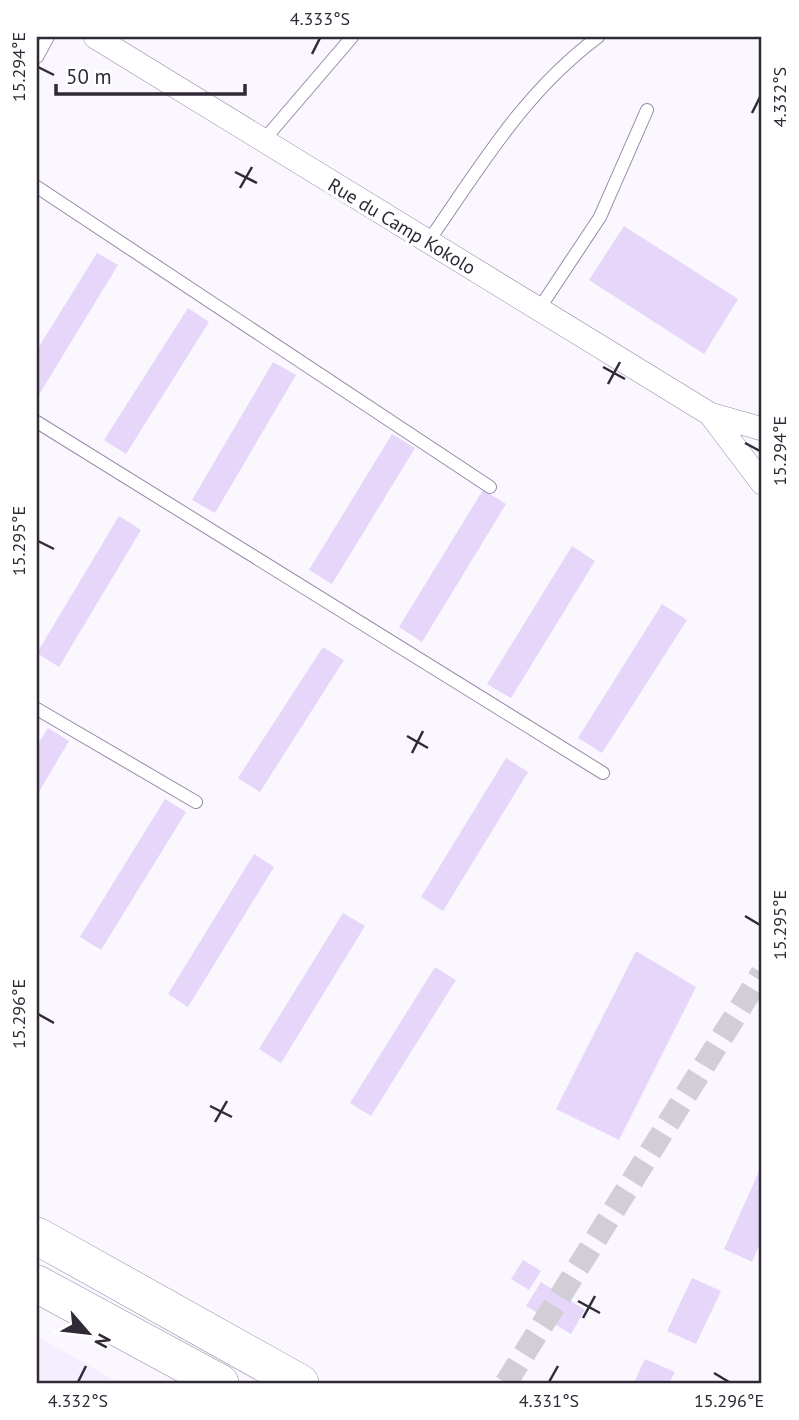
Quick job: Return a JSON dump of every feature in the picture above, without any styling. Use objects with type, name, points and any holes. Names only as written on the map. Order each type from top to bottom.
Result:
[{"type":"main road","points":[[37,1236],[300,1383]]},
{"type":"main road","points":[[37,1283],[220,1383]]},
{"type":"street","name":"Rue du Camp Kokolo","points":[[95,37],[710,414],[762,429]]},
{"type":"street","name":"Rue du Camp Kokolo","points":[[710,414],[762,483]]},
{"type":"lane","points":[[37,57],[48,37]]},
{"type":"lane","points":[[263,141],[352,37]]},
{"type":"lane","points":[[428,242],[515,117],[550,75],[598,37]]},
{"type":"lane","points":[[539,309],[600,218],[647,110]]},
{"type":"lane","points":[[37,187],[490,487]]},
{"type":"lane","points":[[37,422],[603,773]]},
{"type":"lane","points":[[37,709],[196,802]]},
{"type":"shaded area","points":[[37,1336],[119,1383],[37,1383]]},
{"type":"building","points":[[624,226],[738,299],[704,354],[589,280]]},
{"type":"building","points":[[97,253],[118,265],[37,398],[37,350]]},
{"type":"building","points":[[188,308],[209,322],[126,454],[104,440]]},
{"type":"building","points":[[273,362],[296,375],[215,513],[192,500]]},
{"type":"building","points":[[392,434],[415,448],[332,584],[309,570]]},
{"type":"building","points":[[483,490],[506,504],[422,642],[399,627]]},
{"type":"building","points":[[119,516],[141,530],[59,667],[37,653]]},
{"type":"building","points":[[572,546],[595,561],[511,698],[487,684]]},
{"type":"building","points":[[662,604],[687,620],[602,753],[578,738]]},
{"type":"building","points":[[323,647],[344,660],[260,792],[238,778]]},
{"type":"building","points":[[48,728],[69,741],[37,795],[37,746]]},
{"type":"building","points":[[506,758],[528,772],[443,911],[421,897]]},
{"type":"building","points":[[165,799],[186,812],[101,950],[80,937]]},
{"type":"building","points":[[254,854],[274,867],[188,1007],[168,994]]},
{"type":"building","points":[[343,913],[365,926],[281,1063],[259,1049]]},
{"type":"building","points":[[636,951],[696,987],[619,1140],[556,1109]]},
{"type":"building","points":[[435,967],[456,980],[371,1116],[350,1103]]},
{"type":"building","points":[[762,1165],[762,1239],[752,1262],[724,1249]]},
{"type":"building","points":[[523,1260],[541,1271],[529,1290],[511,1279]]},
{"type":"building","points":[[692,1278],[721,1291],[696,1344],[667,1331]]},
{"type":"building","points":[[541,1282],[585,1310],[571,1334],[526,1306]]},
{"type":"building","points":[[645,1359],[675,1372],[669,1383],[634,1383]]},
{"type":"tunnel","points":[[506,1383],[762,973]]}]
